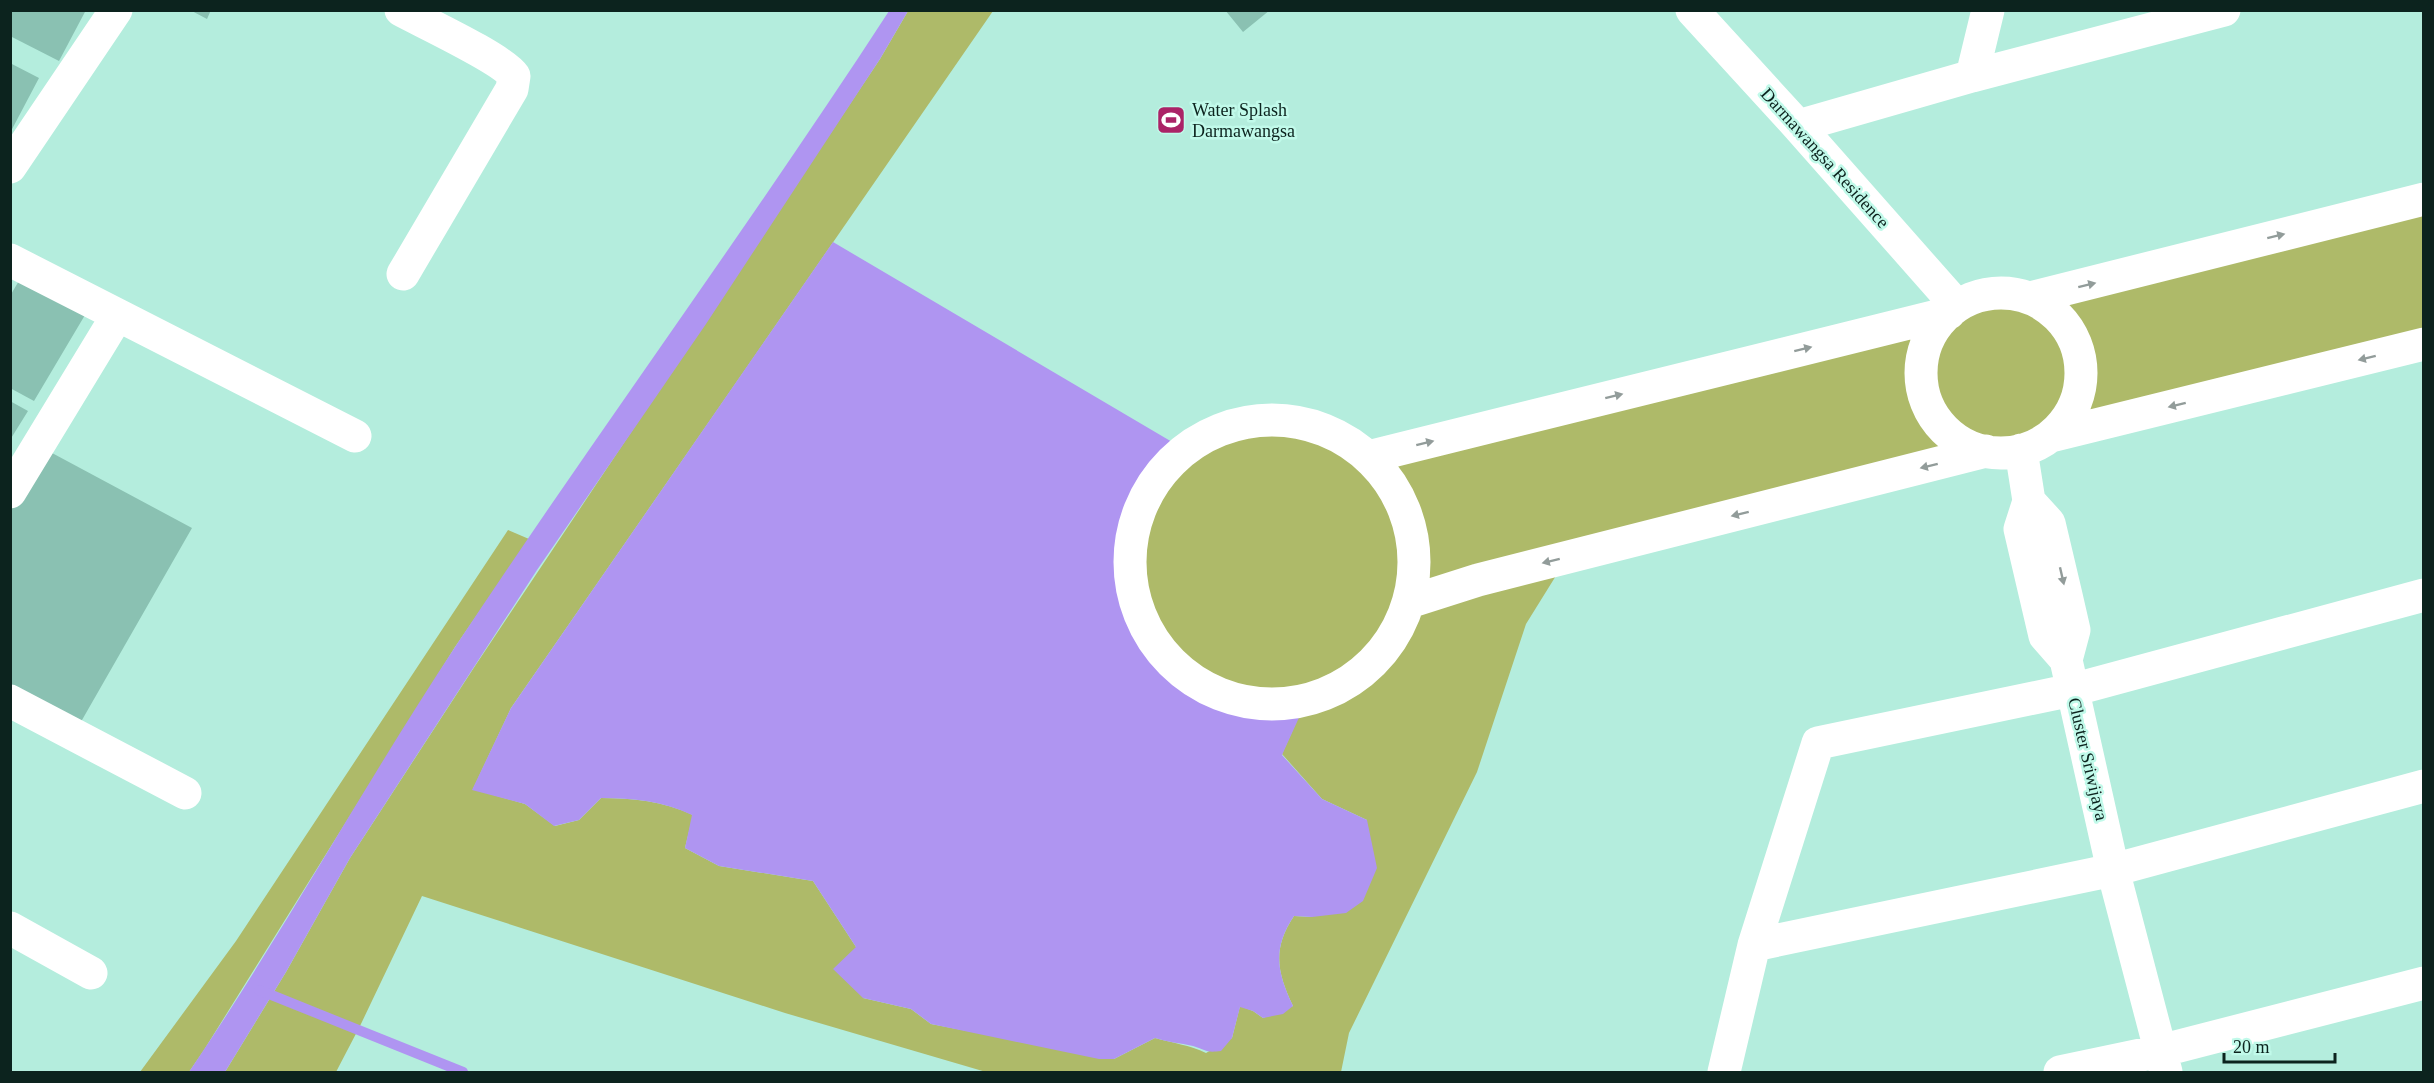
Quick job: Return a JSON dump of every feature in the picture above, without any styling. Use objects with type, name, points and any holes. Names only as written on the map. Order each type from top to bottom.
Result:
[{"type":"street","points":[[10,167],[116,10]]},
{"type":"street","points":[[401,10],[496,61],[514,76],[512,89],[403,274]]},
{"type":"street","name":"Darmawangsa Residence","points":[[1692,10],[1798,126],[1953,309]]},
{"type":"street","points":[[1972,76],[1988,10]]},
{"type":"street","points":[[1798,126],[1972,76],[2224,10]]},
{"type":"street","points":[[2030,298],[2424,199]]},
{"type":"street","points":[[10,260],[355,436]]},
{"type":"street","points":[[1368,457],[1953,309],[1987,295],[2008,293],[2030,298],[2050,309],[2066,326],[2077,346],[2082,367],[2080,390],[2072,411],[2051,436],[2021,450],[1986,451],[1967,445],[1950,435],[1937,420],[1927,403],[1922,384],[1921,364],[1935,327],[1953,309]]},
{"type":"street","points":[[10,492],[117,316]]},
{"type":"street","points":[[2051,436],[2424,344]]},
{"type":"street","points":[[1263,420],[1290,421],[1317,427],[1342,438],[1368,457],[1383,472],[1398,495],[1409,520],[1414,547],[1414,574],[1409,602],[1398,629],[1380,655],[1358,675],[1336,688],[1307,700],[1278,704],[1248,702],[1214,692],[1184,675],[1160,650],[1141,621],[1132,593],[1128,565],[1132,530],[1145,494],[1162,470],[1184,449],[1208,434],[1235,424],[1263,420]]},
{"type":"street","name":"Cluster Sriwijaya","points":[[2021,450],[2029,501],[2020,530],[2045,636],[2069,675],[2113,870],[2163,1062]]},
{"type":"street","points":[[1409,602],[1478,580],[1986,451]]},
{"type":"street","points":[[1724,1072],[1754,945],[1818,743],[2069,675],[2424,595]]},
{"type":"street","points":[[10,701],[185,793]]},
{"type":"street","points":[[1754,945],[2113,870],[2424,786]]},
{"type":"street","points":[[10,928],[91,973]]},
{"type":"street","points":[[2060,1072],[2163,1062],[2424,983]]},
{"type":"green space","points":[[908,11],[993,11],[511,708],[473,789],[525,804],[555,826],[579,820],[601,798],[648,801],[693,815],[685,848],[719,866],[813,881],[856,947],[863,998],[911,1009],[931,1024],[1114,1059],[1155,1038],[1206,1053],[1232,1038],[1240,1006],[1263,1018],[1293,1006],[1280,971],[1282,939],[1294,916],[1312,917],[1367,820],[1322,799],[1282,754],[1306,700],[1270,702],[1234,698],[1202,685],[1186,675],[1172,663],[1142,620],[1130,574],[1133,529],[1151,487],[1181,452],[1219,429],[1266,419],[1317,427],[1338,436],[1368,457],[1985,297],[2010,295],[2030,298],[2423,198],[2423,344],[2054,432],[2014,450],[1986,451],[1567,558],[1526,624],[1477,772],[1349,1033],[1341,1072],[986,1072],[785,1013],[422,896],[336,1072],[225,1072],[286,972],[350,858],[475,666],[880,59]]},
{"type":"green space","points":[[508,530],[529,539],[455,647],[204,1050],[189,1072],[140,1072],[236,941]]},
{"type":"shaded area","points":[[889,11],[908,11],[880,59],[706,324],[537,570],[350,858],[286,972],[225,1072],[189,1072],[457,644],[564,485],[783,170]]},
{"type":"shaded area","points":[[833,242],[1184,449],[1162,470],[1149,487],[1133,527],[1129,561],[1133,594],[1144,624],[1162,651],[1185,674],[1214,692],[1263,704],[1307,700],[1282,755],[1322,799],[1367,820],[1377,868],[1363,901],[1346,913],[1312,917],[1294,916],[1282,939],[1279,961],[1283,982],[1293,1006],[1283,1014],[1263,1018],[1253,1011],[1240,1007],[1232,1038],[1221,1051],[1209,1051],[1155,1038],[1114,1059],[1099,1059],[931,1024],[911,1009],[863,998],[833,969],[856,947],[813,881],[719,866],[685,848],[692,815],[670,806],[648,801],[601,798],[579,820],[554,826],[525,804],[472,790],[511,708]]},
{"type":"building","points":[[10,10],[86,10],[59,61],[10,36]]},
{"type":"building","points":[[190,10],[211,10],[207,19]]},
{"type":"building","points":[[1225,10],[1270,10],[1243,32]]},
{"type":"building","points":[[10,63],[39,78],[10,133]]},
{"type":"building","points":[[20,279],[85,315],[34,401],[10,388],[10,296]]},
{"type":"building","points":[[10,401],[28,411],[10,440]]},
{"type":"building","points":[[39,446],[192,528],[78,727],[10,691],[10,498]]},
{"type":"waterway","points":[[259,990],[463,1072]]},
{"type":"place","name":"Water Splash Darmawangsa","points":[[1171,120]]}]
